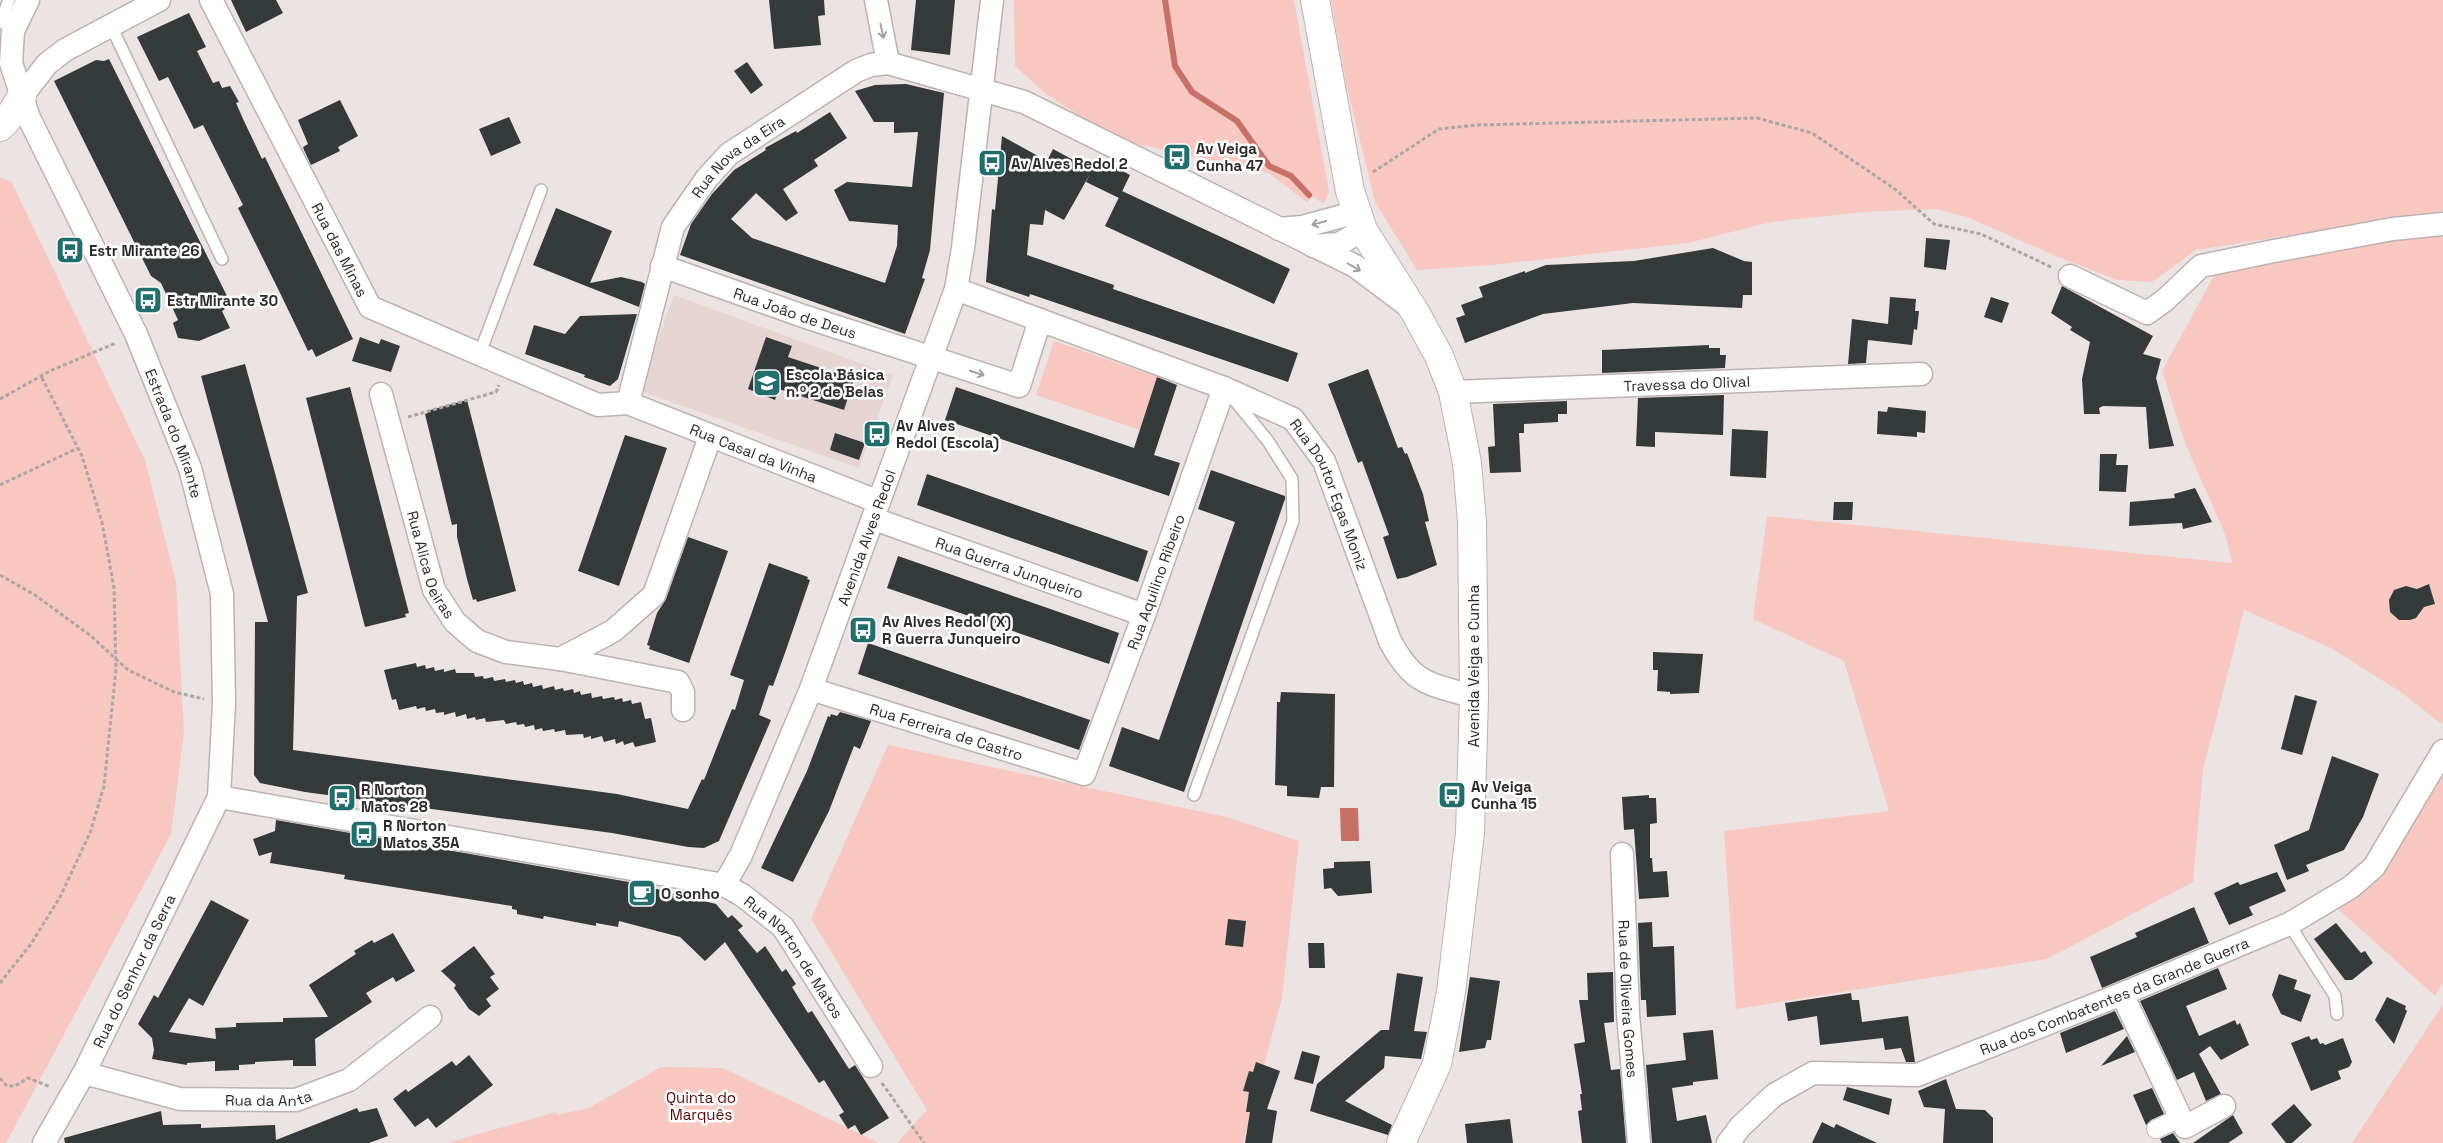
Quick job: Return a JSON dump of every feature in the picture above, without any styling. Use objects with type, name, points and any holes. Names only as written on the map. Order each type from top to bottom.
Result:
[{"type":"street","name":"Estrada do Mirante","points":[[28,0],[13,31],[11,63],[29,118],[136,334],[190,468],[222,594],[224,704],[219,796]]},
{"type":"street","points":[[0,127],[8,119],[22,96],[47,64],[66,50],[159,0]]},
{"type":"street","name":"Rua das Minas","points":[[211,0],[370,307],[598,405],[628,403]]},
{"type":"street","points":[[876,0],[888,63]]},
{"type":"street","name":"Avenida Alves Redol","points":[[724,885],[741,855],[811,689],[956,289],[963,248],[992,0]]},
{"type":"street","points":[[1315,0],[1350,191],[1360,221],[1415,312]]},
{"type":"street","name":"Rua Nova da Eira","points":[[628,403],[673,227],[706,178],[729,154],[856,72],[872,65],[888,63],[982,89]]},
{"type":"street","name":"Avenida Veiga e Cunha","points":[[982,89],[1024,102],[1355,266],[1415,312],[1439,356],[1453,392],[1467,463],[1472,521],[1474,697],[1470,833],[1451,992],[1437,1064],[1401,1143]]},
{"type":"street","points":[[1279,229],[1360,221]]},
{"type":"street","points":[[1312,246],[1339,244],[1360,221]]},
{"type":"street","points":[[2070,276],[2147,313],[2165,300],[2201,266],[2393,229],[2443,224]]},
{"type":"street","name":"Rua João de Deus","points":[[662,266],[930,358]]},
{"type":"street","name":"Rua Doutor Egas Moniz","points":[[956,289],[1224,388],[1293,419],[1324,461],[1390,641],[1402,664],[1412,674],[1424,681],[1474,697]]},
{"type":"street","points":[[930,358],[1019,386],[1040,320]]},
{"type":"street","name":"Travessa do Olival","points":[[1453,392],[1921,374]]},
{"type":"street","name":"Rua Aquilino Ribeiro","points":[[1084,774],[1144,615],[1224,388]]},
{"type":"street","name":"Rua Alica Oeiras","points":[[381,394],[434,590],[455,622],[477,641],[506,652],[560,659],[678,682],[683,692],[683,710]]},
{"type":"street","name":"Rua Casal da Vinha","points":[[628,403],[877,511]]},
{"type":"street","points":[[560,659],[613,631],[654,595],[710,437]]},
{"type":"street","name":"Rua Guerra Junqueiro","points":[[877,511],[1144,615]]},
{"type":"street","name":"Rua Ferreira de Castro","points":[[811,689],[1084,774]]},
{"type":"street","name":"Rua dos Combatentes da Grande Guerra","points":[[1728,1143],[1740,1127],[1774,1095],[1813,1073],[1917,1075],[2122,994],[2289,924],[2351,887],[2374,867],[2443,751]]},
{"type":"street","name":"Rua Norton de Matos","points":[[219,796],[724,885],[742,895],[783,928],[871,1066]]},
{"type":"street","name":"Rua do Senhor da Serra","points":[[44,1143],[84,1073],[219,796]]},
{"type":"street","name":"Rua de Oliveira Gomes","points":[[1622,854],[1628,1014],[1639,1143]]},
{"type":"street","points":[[2122,994],[2184,1127],[2224,1106]]},
{"type":"street","name":"Rua da Anta","points":[[84,1073],[180,1099],[296,1100],[349,1080],[430,1017]]},
{"type":"street","points":[[2156,1129],[2180,1118]]},
{"type":"lane","points":[[0,23],[9,0]]},
{"type":"lane","points":[[111,26],[222,259]]},
{"type":"lane","points":[[480,353],[541,190]]},
{"type":"lane","points":[[1194,796],[1293,521],[1292,479],[1268,441],[1224,388]]},
{"type":"lane","points":[[2289,924],[2335,996],[2337,1014]]},
{"type":"path","points":[[1374,172],[1439,129],[1476,126],[1757,118],[1812,133],[1895,189],[1934,224],[1981,234],[2070,276]]},
{"type":"path","points":[[0,399],[41,376],[136,334]]},
{"type":"path","points":[[389,422],[496,392],[507,366]]},
{"type":"path","points":[[0,983],[31,944],[60,897],[90,833],[104,786],[116,658],[114,588],[102,522],[78,448],[41,376]]},
{"type":"path","points":[[0,485],[78,448]]},
{"type":"path","points":[[0,575],[52,607],[116,658],[128,670],[174,692],[224,704]]},
{"type":"path","points":[[871,1066],[902,1115],[924,1143]]},
{"type":"path","points":[[0,1078],[6,1086],[15,1086],[28,1078],[70,1096]]},
{"type":"shaded area","name":"Escola Básica n.º 2 de Belas","points":[[674,295],[893,375],[859,468],[640,391]]},
{"type":"shaded area","points":[[1340,808],[1358,808],[1359,841],[1341,841]]},
{"type":"green space","points":[[1014,0],[1294,0],[1329,192],[1324,203],[1314,196],[1307,202],[1267,172],[1118,140],[1046,94],[1015,66]]},
{"type":"green space","points":[[1331,0],[2443,0],[2443,211],[2196,250],[2152,282],[2117,280],[2058,257],[1967,217],[1936,209],[1864,212],[1771,222],[1688,243],[1492,265],[1417,270],[1375,202],[1346,83]]},
{"type":"green space","points":[[0,178],[11,181],[145,460],[176,582],[184,732],[171,834],[6,1143],[0,1143]]},
{"type":"green space","points":[[2443,230],[2443,721],[2441,724],[2401,692],[2331,648],[2244,610],[2203,770],[2193,882],[2047,959],[1736,1009],[1724,831],[1889,811],[1844,661],[1753,619],[1767,516],[2232,563],[2225,534],[2185,443],[2162,371],[2216,272]]},
{"type":"green space","points":[[1054,341],[1158,377],[1140,430],[1036,395]]},
{"type":"green space","points":[[888,745],[1226,817],[1299,841],[1282,998],[1243,1143],[897,1143],[927,1110],[811,919]]},
{"type":"green space","points":[[2443,776],[2443,983],[2435,996],[2338,909],[2375,883]]},
{"type":"green space","points":[[2443,1004],[2443,1143],[2352,1143]]},
{"type":"green space","name":"Quinta do Marquês","points":[[661,1067],[723,1068],[879,1143],[447,1143],[556,1112],[557,1115],[589,1108]]},
{"type":"building","points":[[231,0],[276,0],[283,13],[246,32]]},
{"type":"building","points":[[769,0],[824,0],[825,15],[818,16],[821,45],[774,49]]},
{"type":"building","points":[[916,0],[955,0],[950,55],[911,50]]},
{"type":"building","points":[[189,13],[206,47],[197,51],[213,83],[219,81],[222,88],[230,86],[239,102],[236,103],[262,159],[265,157],[353,339],[316,357],[312,349],[308,351],[238,208],[243,205],[203,125],[194,129],[168,77],[159,81],[137,37]]},
{"type":"building","points":[[109,59],[228,298],[221,300],[225,309],[222,311],[230,328],[199,341],[178,338],[173,323],[178,320],[161,283],[151,276],[54,81],[96,60],[104,61]]},
{"type":"building","points":[[747,62],[763,85],[751,94],[734,71]]},
{"type":"building","points":[[906,84],[944,93],[930,250],[922,278],[925,279],[905,334],[680,255],[691,224],[712,194],[734,170],[766,150],[765,148],[796,131],[797,133],[830,112],[847,138],[814,160],[818,166],[783,189],[798,213],[786,221],[756,193],[731,219],[752,238],[885,283],[897,246],[898,225],[849,221],[834,190],[847,182],[912,187],[918,132],[894,133],[894,122],[874,122],[855,91],[875,85]]},
{"type":"building","points":[[340,100],[358,136],[338,147],[340,151],[311,165],[303,147],[308,144],[298,120]]},
{"type":"building","points":[[509,117],[521,143],[491,156],[479,129]]},
{"type":"building","points":[[1002,136],[1047,161],[1053,149],[1092,170],[1097,157],[1130,175],[1119,198],[1086,182],[1090,174],[1064,220],[1045,210],[1043,225],[1030,224],[1027,255],[1114,285],[1113,289],[1298,353],[1288,382],[1030,294],[1029,297],[986,282],[992,209],[995,210]]},
{"type":"building","points":[[1122,191],[1290,269],[1274,304],[1105,226]]},
{"type":"building","points":[[556,208],[612,231],[590,283],[621,277],[642,282],[645,284],[639,307],[533,265]]},
{"type":"building","points":[[1926,238],[1950,240],[1946,270],[1924,267]]},
{"type":"building","points":[[1713,248],[1744,261],[1752,262],[1752,295],[1743,295],[1742,308],[1633,303],[1543,314],[1465,343],[1456,318],[1465,315],[1461,305],[1483,297],[1479,287],[1546,265],[1634,261]]},
{"type":"building","points":[[2062,286],[2153,336],[2143,354],[2161,359],[2156,378],[2174,446],[2149,449],[2146,407],[2103,406],[2099,408],[2100,414],[2084,414],[2082,379],[2090,342],[2070,330],[2072,327],[2051,313]]},
{"type":"building","points":[[1890,297],[1916,299],[1915,311],[1919,311],[1917,330],[1914,329],[1912,345],[1868,340],[1866,363],[1848,364],[1852,319],[1888,324]]},
{"type":"building","points":[[1991,297],[2009,303],[2002,323],[1984,317]]},
{"type":"building","points":[[637,314],[618,379],[610,386],[525,354],[534,325],[565,334],[580,316]]},
{"type":"building","points":[[360,337],[379,344],[381,339],[400,346],[391,372],[352,361]]},
{"type":"building","points":[[766,337],[792,346],[788,357],[854,379],[844,410],[779,389],[775,400],[748,389]]},
{"type":"building","points":[[1709,345],[1709,348],[1720,348],[1720,355],[1726,355],[1725,368],[1602,373],[1602,350]]},
{"type":"building","points":[[245,364],[308,593],[297,596],[293,750],[617,794],[688,809],[702,779],[704,780],[732,709],[735,710],[744,680],[730,675],[769,563],[808,577],[807,579],[810,580],[786,650],[773,686],[769,685],[759,715],[771,720],[719,841],[704,848],[688,847],[612,833],[305,792],[260,783],[254,775],[255,622],[268,622],[201,376]]},
{"type":"building","points":[[1368,369],[1398,448],[1402,447],[1405,454],[1407,453],[1423,494],[1429,521],[1425,522],[1437,565],[1397,579],[1383,537],[1389,535],[1362,461],[1358,463],[1328,384]]},
{"type":"building","points":[[1157,377],[1177,385],[1154,455],[1180,463],[1169,496],[945,420],[956,387],[1134,448]]},
{"type":"building","points":[[350,387],[409,613],[405,614],[406,617],[365,627],[306,398]]},
{"type":"building","points":[[1724,395],[1723,435],[1655,432],[1655,447],[1636,446],[1638,398]]},
{"type":"building","points":[[467,400],[516,591],[477,602],[476,599],[473,600],[467,579],[457,537],[457,524],[452,525],[425,414],[428,413],[427,411]]},
{"type":"building","points":[[1567,401],[1567,414],[1558,414],[1558,422],[1524,424],[1524,433],[1519,433],[1521,472],[1490,473],[1488,447],[1495,446],[1493,404]]},
{"type":"building","points":[[1888,407],[1926,411],[1925,433],[1917,432],[1917,437],[1877,434],[1878,411],[1887,412]]},
{"type":"building","points":[[1732,429],[1768,431],[1766,478],[1730,476]]},
{"type":"building","points":[[835,433],[865,443],[859,460],[830,450]]},
{"type":"building","points":[[625,435],[667,448],[619,586],[578,571]]},
{"type":"building","points":[[2100,454],[2117,454],[2116,465],[2128,465],[2126,492],[2099,491]]},
{"type":"building","points":[[1211,470],[1285,496],[1285,499],[1184,792],[1109,766],[1122,727],[1159,740],[1235,522],[1198,509]]},
{"type":"building","points":[[927,474],[1148,551],[1138,582],[917,505]]},
{"type":"building","points":[[2195,488],[2212,522],[2183,529],[2182,523],[2129,526],[2130,502],[2175,498],[2174,494]]},
{"type":"building","points":[[1834,502],[1853,502],[1852,520],[1833,520]]},
{"type":"building","points":[[688,537],[728,551],[689,663],[649,649],[650,646],[647,645],[657,613],[666,599]]},
{"type":"building","points":[[898,556],[1119,633],[1109,664],[887,588]]},
{"type":"building","points":[[2429,584],[2435,604],[2424,607],[2416,618],[2399,620],[2390,612],[2389,600],[2394,590],[2406,586],[2417,589]]},
{"type":"building","points":[[868,643],[1090,720],[1079,750],[858,674]]},
{"type":"building","points":[[1653,652],[1703,654],[1699,693],[1670,694],[1670,692],[1657,691],[1658,670],[1653,670]]},
{"type":"building","points":[[416,663],[417,667],[425,665],[426,669],[434,667],[435,671],[444,669],[444,672],[455,669],[456,673],[474,673],[475,677],[483,676],[484,679],[493,677],[494,681],[505,679],[506,682],[515,680],[516,683],[523,681],[524,685],[532,683],[533,687],[542,685],[543,689],[554,686],[555,690],[563,688],[564,691],[573,689],[574,693],[580,691],[581,695],[591,693],[592,698],[602,696],[603,699],[614,697],[615,700],[622,698],[623,702],[631,700],[632,704],[641,702],[645,719],[651,718],[656,742],[635,747],[633,742],[624,745],[623,741],[616,744],[615,739],[604,742],[602,736],[591,739],[591,736],[584,738],[583,734],[566,735],[565,730],[555,732],[554,729],[543,731],[542,728],[535,730],[534,725],[525,727],[524,724],[517,725],[516,722],[506,724],[504,720],[486,722],[485,718],[476,720],[475,717],[467,719],[466,714],[456,717],[455,712],[444,715],[444,712],[436,713],[435,709],[426,711],[425,707],[417,709],[416,706],[399,710],[396,699],[392,700],[384,670]]},
{"type":"building","points":[[1281,692],[1335,694],[1334,787],[1321,787],[1319,798],[1287,796],[1287,786],[1275,785],[1277,702],[1280,702]]},
{"type":"building","points":[[2295,695],[2317,701],[2302,755],[2281,749]]},
{"type":"building","points":[[840,712],[871,721],[860,749],[854,746],[829,811],[793,882],[761,868],[807,771],[828,716],[830,717],[831,714],[837,716]]},
{"type":"building","points":[[2332,756],[2379,774],[2363,817],[2344,850],[2306,865],[2309,871],[2287,880],[2274,845],[2309,830]]},
{"type":"building","points":[[1649,795],[1649,798],[1656,798],[1657,823],[1650,824],[1650,858],[1652,858],[1653,872],[1667,871],[1669,897],[1639,899],[1634,829],[1624,830],[1622,797]]},
{"type":"building","points":[[276,820],[629,882],[716,904],[728,918],[732,915],[743,926],[738,930],[757,953],[765,946],[782,972],[786,969],[796,984],[792,987],[808,1013],[812,1011],[849,1069],[855,1065],[889,1118],[861,1135],[855,1125],[848,1129],[839,1115],[844,1112],[824,1080],[819,1083],[725,942],[705,961],[680,937],[619,921],[618,927],[596,923],[596,926],[544,916],[543,919],[517,914],[517,910],[512,909],[512,906],[344,879],[345,875],[270,863],[272,852],[259,856],[253,839],[275,831]]},
{"type":"building","points":[[1370,861],[1372,893],[1338,896],[1331,888],[1324,889],[1323,869],[1334,868],[1334,862]]},
{"type":"building","points":[[2277,872],[2286,891],[2249,907],[2253,915],[2229,925],[2214,893],[2238,882],[2240,885]]},
{"type":"building","points":[[211,900],[249,920],[203,1006],[189,998],[169,1032],[216,1039],[215,1028],[236,1027],[236,1023],[283,1022],[283,1018],[328,1017],[309,985],[356,954],[354,951],[372,940],[374,943],[393,933],[415,971],[396,982],[393,977],[366,993],[372,1002],[315,1039],[316,1066],[293,1066],[293,1060],[255,1062],[255,1064],[239,1065],[239,1070],[215,1071],[215,1061],[187,1063],[187,1065],[152,1059],[154,1050],[152,1038],[138,1024],[154,995],[158,998]]},
{"type":"building","points":[[2194,907],[2209,943],[2102,988],[2090,957],[2137,937],[2135,933]]},
{"type":"building","points":[[1228,919],[1246,921],[1243,947],[1225,945]]},
{"type":"building","points":[[1652,922],[1653,947],[1674,946],[1676,1015],[1647,1017],[1646,1000],[1641,1000],[1638,923]]},
{"type":"building","points":[[2336,923],[2361,953],[2365,951],[2373,963],[2352,980],[2345,980],[2314,939]]},
{"type":"building","points":[[1308,943],[1324,943],[1325,968],[1309,968]]},
{"type":"building","points":[[474,946],[495,974],[490,977],[499,989],[486,999],[491,1006],[479,1016],[469,1009],[454,988],[456,985],[441,971]]},
{"type":"building","points":[[2218,968],[2227,989],[2186,1006],[2199,1036],[2235,1020],[2237,1025],[2240,1023],[2249,1045],[2221,1060],[2210,1046],[2199,1054],[2221,1094],[2206,1101],[2194,1072],[2177,1080],[2140,1001]]},
{"type":"building","points":[[1613,972],[1614,1022],[1604,1023],[1611,1070],[1620,1069],[1626,1143],[1582,1143],[1578,1111],[1582,1110],[1580,1094],[1582,1094],[1574,1044],[1585,1042],[1579,1000],[1588,1000],[1587,973]]},
{"type":"building","points":[[1397,973],[1423,977],[1414,1031],[1427,1032],[1421,1059],[1385,1056],[1384,1068],[1345,1101],[1392,1125],[1388,1135],[1310,1111],[1317,1084],[1381,1030],[1389,1030]]},
{"type":"building","points":[[2279,974],[2297,980],[2294,989],[2311,995],[2301,1022],[2281,1014],[2272,995]]},
{"type":"building","points":[[1470,977],[1500,981],[1491,1040],[1487,1040],[1485,1048],[1459,1052]]},
{"type":"building","points":[[1851,993],[1852,1000],[1859,1000],[1862,1022],[1908,1016],[1915,1062],[1906,1062],[1901,1048],[1885,1050],[1883,1038],[1820,1045],[1817,1016],[1788,1021],[1785,1003]]},
{"type":"building","points":[[2387,997],[2406,1006],[2405,1009],[2407,1011],[2394,1044],[2375,1020]]},
{"type":"building","points":[[2115,1011],[2124,1029],[2066,1053],[2060,1033]]},
{"type":"building","points":[[1713,1030],[1718,1079],[1693,1082],[1693,1085],[1672,1088],[1677,1121],[1706,1115],[1712,1143],[1652,1143],[1646,1065],[1686,1060],[1683,1033]]},
{"type":"building","points":[[2127,1036],[2135,1052],[2101,1066]]},
{"type":"building","points":[[2309,1036],[2311,1040],[2317,1038],[2320,1044],[2323,1043],[2325,1045],[2343,1038],[2352,1062],[2349,1067],[2338,1071],[2341,1079],[2311,1091],[2291,1043]]},
{"type":"building","points":[[1302,1051],[1320,1056],[1313,1084],[1294,1079]]},
{"type":"building","points":[[469,1055],[493,1085],[436,1128],[428,1118],[415,1127],[393,1099],[406,1089],[408,1092],[452,1061],[456,1066]]},
{"type":"building","points":[[1256,1062],[1280,1071],[1267,1109],[1277,1111],[1272,1143],[1245,1143],[1250,1112],[1246,1112],[1249,1092],[1243,1091],[1249,1071],[1253,1072]]},
{"type":"building","points":[[1946,1079],[1956,1109],[1985,1110],[1993,1118],[1993,1143],[1943,1143],[1945,1109],[1924,1107],[1918,1091]]},
{"type":"building","points":[[1847,1087],[1892,1099],[1889,1115],[1843,1100]]},
{"type":"building","points":[[2152,1088],[2164,1114],[2151,1120],[2146,1125],[2133,1095]]},
{"type":"building","points":[[2294,1104],[2312,1125],[2292,1143],[2286,1143],[2271,1124]]},
{"type":"building","points":[[357,1108],[359,1112],[377,1108],[388,1136],[369,1143],[65,1143],[64,1138],[161,1111],[163,1125],[201,1124],[201,1128],[275,1125],[276,1140]]},
{"type":"building","points":[[2233,1115],[2243,1133],[2228,1143],[2193,1143]]},
{"type":"building","points":[[1510,1119],[1513,1143],[1467,1143],[1465,1124]]},
{"type":"building","points":[[1822,1122],[1834,1128],[1836,1124],[1877,1143],[1812,1143]]},
{"type":"building","points":[[2173,1133],[2180,1143],[2162,1143],[2160,1139]]},
{"type":"waterway","points":[[1165,0],[1175,66],[1192,92],[1237,121],[1269,166],[1291,176],[1309,195]]},
{"type":"place","name":"Av Veiga Cunha 47","points":[[1177,157]]},
{"type":"place","name":"Av Alves Redol 2","points":[[992,163]]},
{"type":"place","name":"Estr Mirante 26","points":[[70,250]]},
{"type":"place","name":"Estr Mirante 30","points":[[148,300]]},
{"type":"place","name":"Escola Básica n.º 2 de Belas","points":[[767,383]]},
{"type":"place","name":"Av Alves Redol (Escola)","points":[[877,434]]},
{"type":"place","name":"Av Alves Redol (X) R Guerra Junqueiro","points":[[863,630]]},
{"type":"place","name":"Av Veiga Cunha 15","points":[[1452,795]]},
{"type":"place","name":"R Norton Matos 28","points":[[342,798]]},
{"type":"place","name":"R Norton Matos 35A","points":[[364,834]]},
{"type":"place","name":"O sonho","points":[[642,893]]}]
